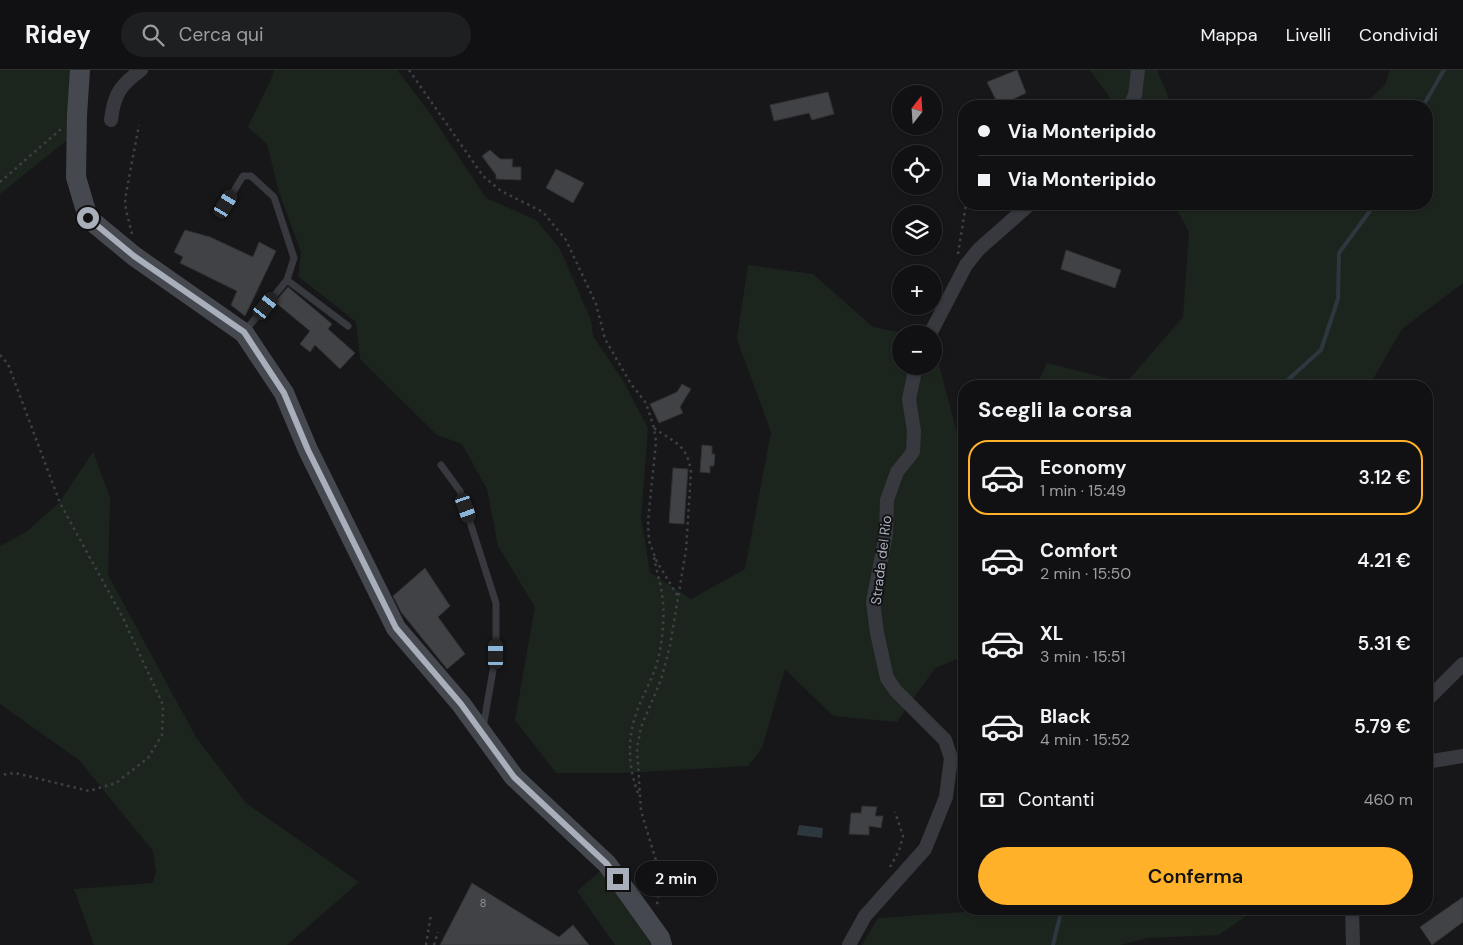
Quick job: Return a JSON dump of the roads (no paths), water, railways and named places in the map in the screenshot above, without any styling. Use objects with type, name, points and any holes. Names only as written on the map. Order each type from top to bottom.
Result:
[{"type":"street","points":[[80,70],[76,178],[88,218],[134,256],[244,332],[284,393],[308,450],[396,628],[461,704],[514,777],[607,864],[660,938],[662,945]]},
{"type":"street","points":[[111,120],[112,106],[121,86],[141,70]]},
{"type":"street","points":[[1133,100],[1138,70]]},
{"type":"street","points":[[935,325],[968,261],[1023,210]]},
{"type":"street","name":"Strada del Rio","points":[[849,945],[865,916],[925,849],[946,797],[951,758],[945,740],[896,691],[887,678],[877,634],[873,602],[886,534],[888,500],[897,472],[913,452],[914,432],[910,399],[914,375]]},
{"type":"street","points":[[1433,694],[1463,664]]},
{"type":"street","points":[[1433,761],[1463,756]]},
{"type":"street","points":[[1352,915],[1353,945]]},
{"type":"lane","points":[[226,204],[242,176],[251,176],[274,197],[294,258],[287,280],[244,332]]},
{"type":"lane","points":[[287,280],[348,326]]},
{"type":"lane","points":[[442,465],[460,491],[496,603],[496,654],[482,733]]},
{"type":"waterway","points":[[1426,100],[1444,70]]},
{"type":"waterway","points":[[1288,380],[1321,350],[1338,299],[1339,253],[1371,210]]},
{"type":"waterway","points":[[1053,945],[1060,915]]}]
